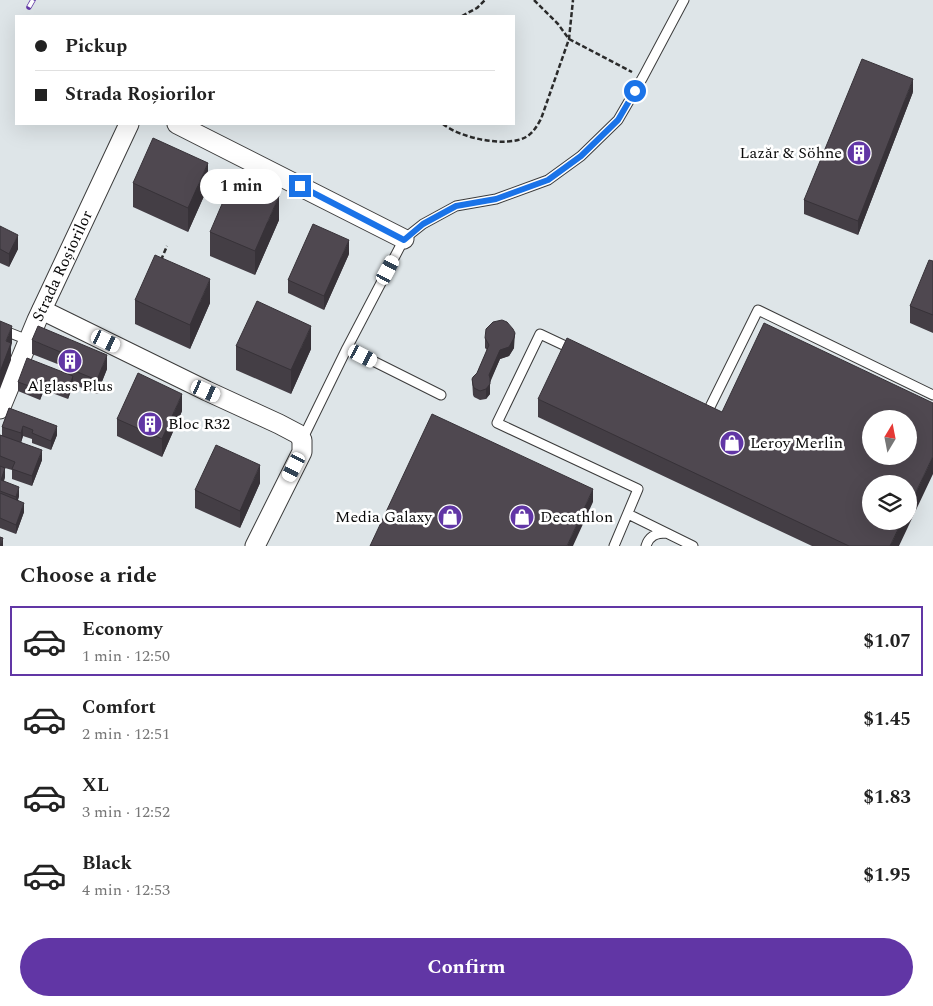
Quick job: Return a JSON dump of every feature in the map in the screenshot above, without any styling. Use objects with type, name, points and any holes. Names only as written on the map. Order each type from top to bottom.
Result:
[{"type":"street","name":"Strada Roșiorilor","points":[[0,409],[28,340],[129,125]]},
{"type":"street","points":[[179,125],[404,240]]},
{"type":"street","points":[[42,310],[298,434],[302,440],[302,452],[255,546]]},
{"type":"lane","points":[[302,440],[347,348],[404,240],[423,224],[456,206],[496,199],[548,180],[581,156],[618,120],[684,0]]},
{"type":"lane","points":[[700,407],[708,412],[758,310],[933,395]]},
{"type":"lane","points":[[0,329],[28,340]]},
{"type":"lane","points":[[584,354],[540,334],[496,423],[638,489],[614,546]]},
{"type":"lane","points":[[347,348],[441,395]]},
{"type":"lane","points":[[628,514],[693,546]]},
{"type":"lane","points":[[646,546],[652,537],[658,533],[666,533]]},
{"type":"path","points":[[464,15],[477,8],[485,0]]},
{"type":"path","points":[[534,0],[558,24],[569,39],[643,77]]},
{"type":"path","points":[[444,125],[450,130],[461,134],[500,142],[516,141],[528,137],[541,119],[569,39],[573,0]]},
{"type":"path","points":[[160,261],[167,246]]},
{"type":"shaded area","points":[[0,0],[933,0],[933,546],[0,546]]},
{"type":"building","name":"Lazăr & Söhne","points":[[862,59],[913,79],[858,221],[804,200]]},
{"type":"building","points":[[153,138],[208,163],[188,208],[133,183]]},
{"type":"building","points":[[234,176],[279,196],[255,251],[210,232]]},
{"type":"building","points":[[313,224],[349,240],[324,296],[288,280]]},
{"type":"building","points":[[0,226],[18,235],[9,254],[0,249]]},
{"type":"building","points":[[155,255],[210,279],[190,325],[135,300]]},
{"type":"building","points":[[929,260],[933,261],[933,315],[910,306]]},
{"type":"building","points":[[257,301],[311,326],[291,370],[236,346]]},
{"type":"building","points":[[502,320],[507,322],[513,329],[515,333],[514,338],[509,347],[500,350],[489,375],[490,384],[486,389],[480,391],[474,388],[472,379],[477,373],[489,345],[485,338],[486,329],[493,322]]},
{"type":"building","points":[[0,321],[12,326],[6,341],[11,343],[0,372]]},
{"type":"building","name":"Leroy Merlin","points":[[764,323],[933,403],[933,456],[917,490],[917,475],[862,475],[862,530],[898,530],[890,546],[849,546],[538,399],[567,338],[722,412]]},
{"type":"building","points":[[38,326],[107,355],[97,380],[65,367],[70,356],[32,340]]},
{"type":"building","points":[[27,358],[73,376],[68,390],[44,380],[40,390],[18,382]]},
{"type":"building","points":[[138,373],[182,394],[162,439],[117,419]]},
{"type":"building","points":[[9,408],[57,426],[51,441],[32,433],[33,430],[23,426],[21,433],[2,427]]},
{"type":"building","points":[[432,414],[593,489],[567,546],[370,546]]},
{"type":"building","points":[[0,435],[42,450],[32,476],[12,469],[15,462],[0,456]]},
{"type":"building","points":[[216,445],[260,465],[240,511],[195,490]]},
{"type":"building","points":[[0,466],[5,468],[1,480],[19,487],[16,497],[0,491]]},
{"type":"building","points":[[0,493],[24,503],[16,525],[0,518]]},
{"type":"railway","points":[[29,7],[33,0]]},
{"type":"place","name":"Lazăr & Söhne","points":[[859,153]]},
{"type":"place","name":"Alglass Plus","points":[[70,361]]},
{"type":"place","name":"Bloc R32","points":[[150,424]]},
{"type":"place","name":"Leroy Merlin","points":[[732,443]]},
{"type":"place","name":"Media Galaxy","points":[[450,517]]},
{"type":"place","name":"Decathlon","points":[[522,517]]},
{"type":"route","points":[[300,186],[404,240],[423,224],[456,206],[496,199],[548,180],[581,156],[618,120],[635,91]]}]
